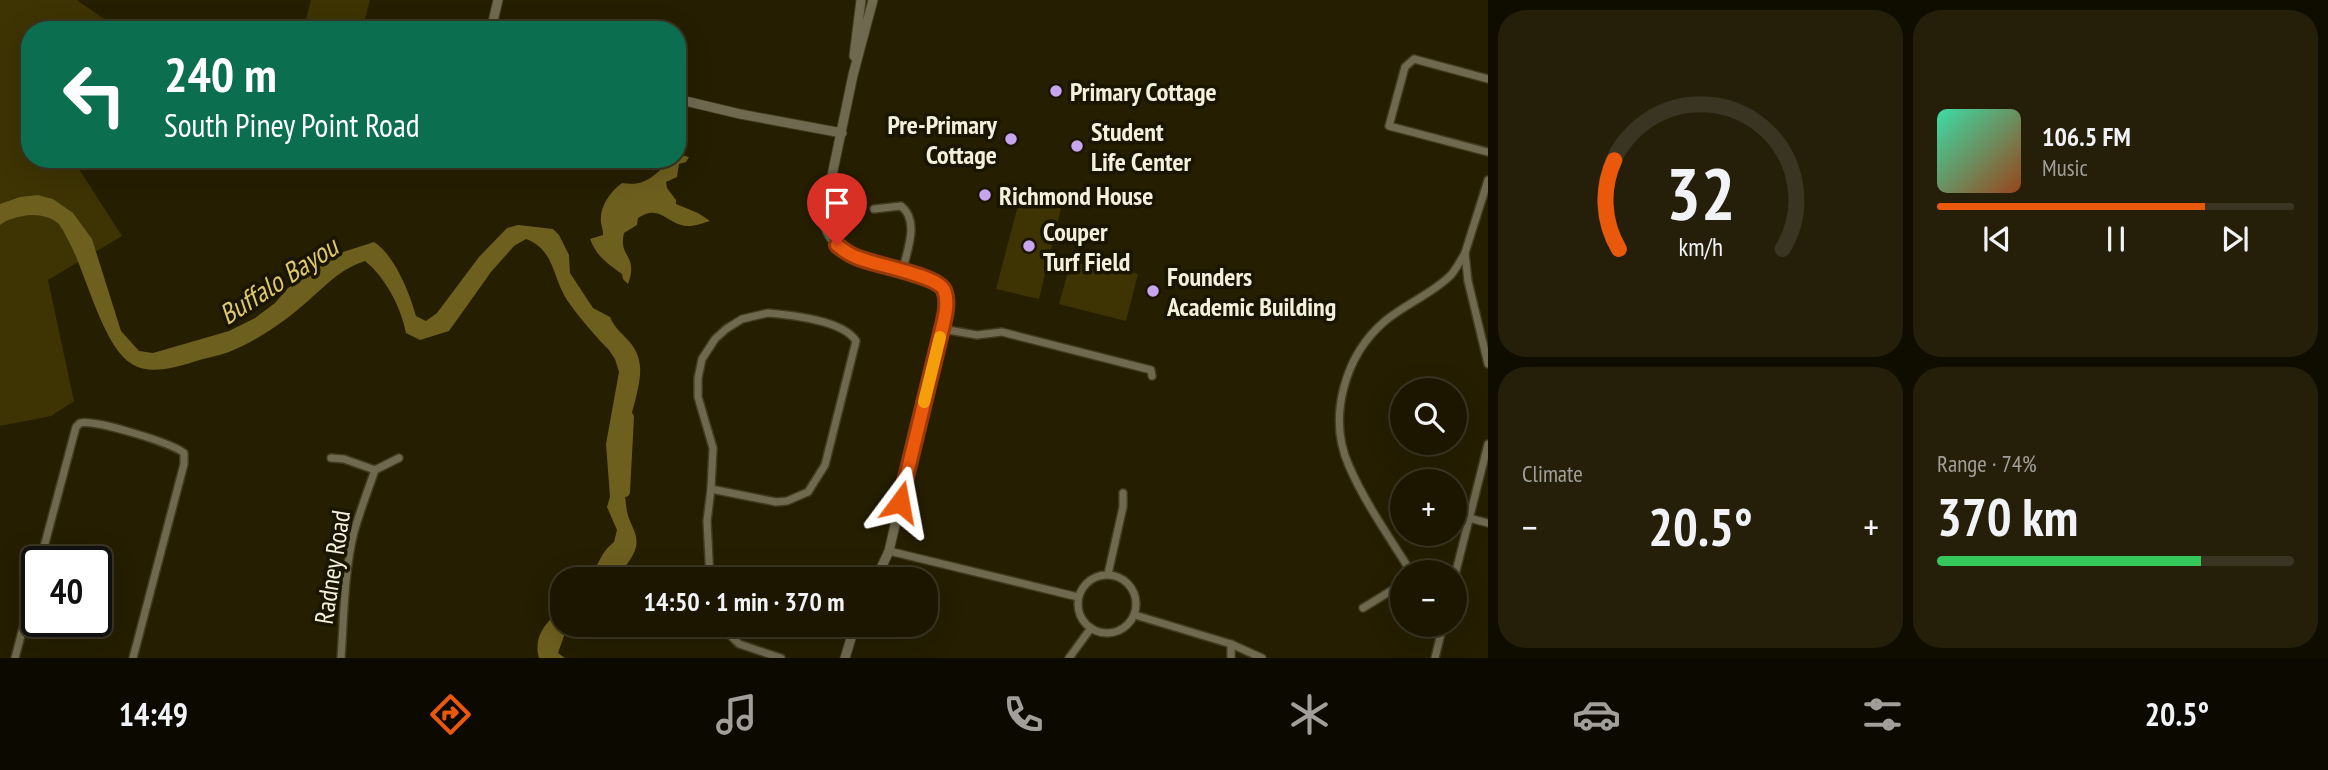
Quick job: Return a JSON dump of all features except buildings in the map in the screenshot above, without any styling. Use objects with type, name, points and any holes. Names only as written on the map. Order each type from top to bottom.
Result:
[{"type":"street","points":[[493,21],[498,0]]},
{"type":"street","points":[[853,75],[861,0]]},
{"type":"street","points":[[873,0],[853,75],[825,209],[827,231],[837,245],[852,256],[942,286],[946,307],[889,551],[882,567]]},
{"type":"street","points":[[1488,79],[1413,59],[1405,67],[1390,126],[1488,152]]},
{"type":"street","points":[[686,101],[842,133]]},
{"type":"street","points":[[1404,560],[1348,464],[1342,441],[1340,405],[1349,370],[1364,341],[1385,320],[1451,275],[1465,253],[1488,180]]},
{"type":"street","points":[[874,209],[901,206],[909,212],[912,224],[902,272]]},
{"type":"street","points":[[1465,253],[1468,281],[1488,364]]},
{"type":"street","points":[[709,567],[707,521],[713,448],[698,397],[702,359],[715,338],[742,319],[768,313],[793,315],[829,324],[852,335],[855,345],[825,465],[808,492],[787,501],[776,502],[711,489]]},
{"type":"street","points":[[942,329],[976,335],[1002,332],[1151,370],[1152,376]]},
{"type":"street","points":[[44,546],[76,427],[80,423],[87,421],[140,436],[177,447],[184,453],[184,464],[133,658]]},
{"type":"street","points":[[1459,560],[1488,444]]},
{"type":"street","points":[[331,458],[355,462],[375,470],[399,458]]},
{"type":"street","name":"Radney Road","points":[[341,658],[342,628],[354,535],[375,470]]},
{"type":"street","points":[[1108,574],[1123,507],[1123,493]]},
{"type":"street","points":[[1469,518],[1488,523]]},
{"type":"street","points":[[889,551],[1078,597]]},
{"type":"street","points":[[1108,574],[1128,583],[1135,594],[1135,614],[1128,624],[1117,631],[1101,632],[1091,628],[1082,618],[1078,597],[1091,579],[1108,574]]},
{"type":"street","points":[[1363,608],[1390,591]]},
{"type":"street","points":[[1135,614],[1231,644],[1262,658]]},
{"type":"street","points":[[1069,658],[1091,628]]},
{"type":"street","points":[[15,658],[21,635]]},
{"type":"street","points":[[732,637],[739,644],[781,658]]},
{"type":"street","points":[[845,658],[851,637]]},
{"type":"street","points":[[1435,658],[1440,637]]},
{"type":"street","points":[[1231,644],[1231,658]]},
{"type":"shaded area","points":[[0,0],[77,0],[107,21],[21,21],[21,168],[78,168],[122,236],[48,280],[74,401],[51,416],[0,426]]},
{"type":"shaded area","points":[[311,0],[370,0],[364,21],[305,21]]},
{"type":"shaded area","points":[[662,168],[678,168],[677,177],[666,182],[676,204],[710,221],[689,226],[658,213],[638,218],[637,225],[624,233],[624,247],[631,267],[628,284],[622,274],[599,255],[590,239],[603,235],[601,217],[606,200],[622,183],[638,183]]},
{"type":"shaded area","name":"Couper Turf Field","points":[[1021,194],[1062,204],[1039,299],[996,289]]},
{"type":"shaded area","points":[[38,195],[53,199],[73,213],[92,239],[121,331],[139,351],[153,353],[229,331],[255,318],[275,303],[288,288],[312,274],[317,266],[340,253],[374,242],[394,265],[416,316],[426,321],[437,313],[479,257],[507,228],[518,225],[553,229],[569,255],[570,273],[593,308],[610,317],[632,344],[638,357],[639,384],[626,437],[624,461],[627,511],[637,542],[630,560],[624,567],[596,567],[602,555],[614,542],[617,530],[607,507],[610,497],[606,444],[619,372],[609,350],[567,300],[548,257],[535,244],[526,239],[514,246],[491,272],[449,331],[420,340],[406,333],[391,293],[365,261],[341,273],[281,322],[240,347],[178,366],[146,369],[132,364],[121,355],[112,341],[74,251],[57,222],[30,215],[14,218],[0,225],[0,204],[20,197]]},
{"type":"shaded area","points":[[1072,257],[1138,274],[1126,321],[1059,304]]},
{"type":"shaded area","points":[[550,620],[550,637],[564,637],[558,653],[565,658],[539,658],[538,643],[542,630]]},
{"type":"waterway","name":"Buffalo Bayou","points":[[625,492],[629,417]]},
{"type":"slow traffic","points":[[924,402],[940,337]]},
{"type":"place","name":"Primary Cottage","points":[[1056,91]]},
{"type":"place","name":"Pre-Primary Cottage","points":[[1011,139]]},
{"type":"place","name":"Student Life Center","points":[[1077,146]]},
{"type":"place","name":"Richmond House","points":[[985,195]]},
{"type":"place","name":"Couper Turf Field","points":[[1029,246]]},
{"type":"place","name":"Founders Academic Building","points":[[1153,291]]},
{"type":"route","points":[[837,245],[864,261],[930,280],[942,286],[944,291],[946,307],[942,329],[900,502]]}]
